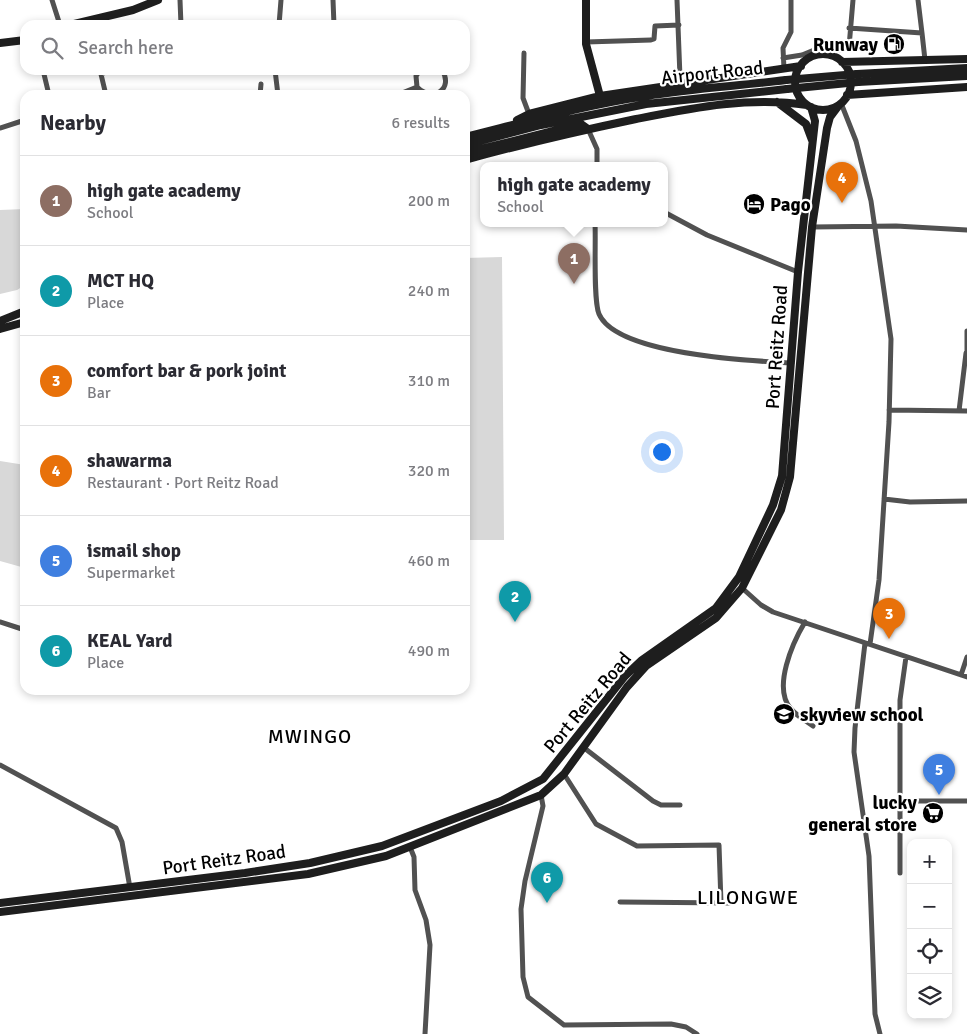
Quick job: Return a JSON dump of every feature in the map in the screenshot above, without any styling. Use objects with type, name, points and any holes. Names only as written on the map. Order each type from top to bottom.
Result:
[{"type":"main road","points":[[97,20],[158,0]]},
{"type":"main road","points":[[586,0],[586,42],[600,96]]},
{"type":"main road","points":[[0,43],[20,41]]},
{"type":"main road","points":[[809,106],[796,89],[795,79],[801,66],[812,57],[821,54],[831,56],[842,62],[967,60]]},
{"type":"main road","points":[[0,912],[308,874],[386,856],[541,795],[564,774],[627,687],[646,666],[716,618],[742,588],[781,510],[790,477],[812,227],[827,128],[830,116],[847,96],[850,77],[842,62]]},
{"type":"main road","points":[[507,126],[530,114],[600,96],[801,66]]},
{"type":"main road","name":"Airport Road","points":[[470,136],[507,126],[724,85],[967,68]]},
{"type":"main road","name":"Airport Road","points":[[470,144],[610,107],[858,82],[967,76]]},
{"type":"main road","points":[[847,96],[967,87]]},
{"type":"main road","points":[[470,159],[588,129],[713,106],[776,102],[828,109],[840,104]]},
{"type":"main road","points":[[776,102],[797,115],[806,124],[813,142]]},
{"type":"main road","name":"Port Reitz Road","points":[[0,903],[130,888],[310,863],[382,846],[501,800],[543,779],[625,676],[642,660],[716,608],[739,576],[773,506],[782,476],[798,272],[815,122],[809,106]]},
{"type":"main road","points":[[470,152],[581,124],[588,129]]},
{"type":"main road","points":[[0,320],[20,313]]},
{"type":"main road","points":[[0,328],[20,323]]},
{"type":"street","points":[[52,0],[58,20]]},
{"type":"street","points":[[180,0],[181,20]]},
{"type":"street","points":[[279,20],[281,0]]},
{"type":"street","points":[[333,0],[334,20]]},
{"type":"street","points":[[677,0],[680,77],[677,84]]},
{"type":"street","points":[[784,69],[783,48],[791,32],[792,0]]},
{"type":"street","points":[[783,58],[819,48],[839,50],[848,47],[849,28],[854,7],[853,0]]},
{"type":"street","points":[[918,0],[925,60]]},
{"type":"street","points":[[586,42],[651,40],[654,39],[655,26],[679,25]]},
{"type":"street","points":[[849,28],[922,33]]},
{"type":"street","points":[[524,53],[522,98],[530,114]]},
{"type":"street","points":[[44,75],[49,90]]},
{"type":"street","points":[[101,75],[106,90]]},
{"type":"street","points":[[276,75],[277,90]]},
{"type":"street","points":[[417,75],[417,87],[421,90]]},
{"type":"street","points":[[440,90],[446,79],[444,75]]},
{"type":"street","points":[[261,90],[262,84]]},
{"type":"street","points":[[409,90],[417,87]]},
{"type":"street","points":[[840,104],[856,141],[874,226],[891,339],[889,410],[878,580],[855,728],[854,752],[869,856],[876,1014],[880,1034]]},
{"type":"street","points":[[0,128],[20,122]]},
{"type":"street","points":[[588,129],[597,149],[597,162]]},
{"type":"street","points":[[668,214],[707,234],[798,272]]},
{"type":"street","points":[[812,227],[874,226],[967,230]]},
{"type":"street","points":[[595,227],[597,307],[604,322],[614,330],[648,345],[670,350],[753,361],[792,363]]},
{"type":"street","points":[[958,411],[967,331]]},
{"type":"street","points":[[889,410],[967,411]]},
{"type":"street","points":[[884,498],[910,502],[967,501]]},
{"type":"street","points":[[742,588],[767,609],[964,676],[967,657]]},
{"type":"street","points":[[0,622],[20,628]]},
{"type":"street","points":[[805,622],[791,649],[784,681],[784,691],[791,709],[813,726]]},
{"type":"street","points":[[900,873],[900,700],[906,657]]},
{"type":"street","points":[[583,747],[653,801],[661,805],[680,805]]},
{"type":"street","points":[[0,765],[116,828],[122,842],[130,888]]},
{"type":"street","points":[[564,774],[596,824],[637,846],[719,845],[721,903]]},
{"type":"street","points":[[541,795],[543,806],[525,881],[521,909],[523,977],[528,997],[543,1011],[564,1025],[671,1024],[686,1027],[697,1034]]},
{"type":"street","points":[[900,801],[967,802]]},
{"type":"street","points":[[410,847],[414,857],[415,890],[426,920],[430,945],[425,1034]]},
{"type":"street","points":[[620,902],[731,903]]},
{"type":"shaded area","points":[[20,209],[20,288],[0,294],[0,210]]},
{"type":"shaded area","points":[[502,257],[504,540],[470,540],[470,258]]},
{"type":"shaded area","points":[[0,461],[20,464],[20,567],[0,561]]},
{"type":"place","name":"Runway","points":[[894,44]]},
{"type":"place","name":"shawarma","points":[[842,203]]},
{"type":"place","name":"Pago","points":[[754,204]]},
{"type":"place","name":"high gate academy","points":[[574,284]]},
{"type":"place","name":"MCT HQ","points":[[515,622]]},
{"type":"place","name":"comfort bar & pork joint","points":[[889,639]]},
{"type":"place","name":"skyview school","points":[[784,714]]},
{"type":"place","name":"ismail shop","points":[[939,795]]},
{"type":"place","name":"lucky general store","points":[[933,813]]},
{"type":"place","name":"KEAL Yard","points":[[547,903]]},
{"type":"district","name":"MWINGO","points":[[310,736]]},
{"type":"district","name":"LILONGWE","points":[[748,897]]}]
